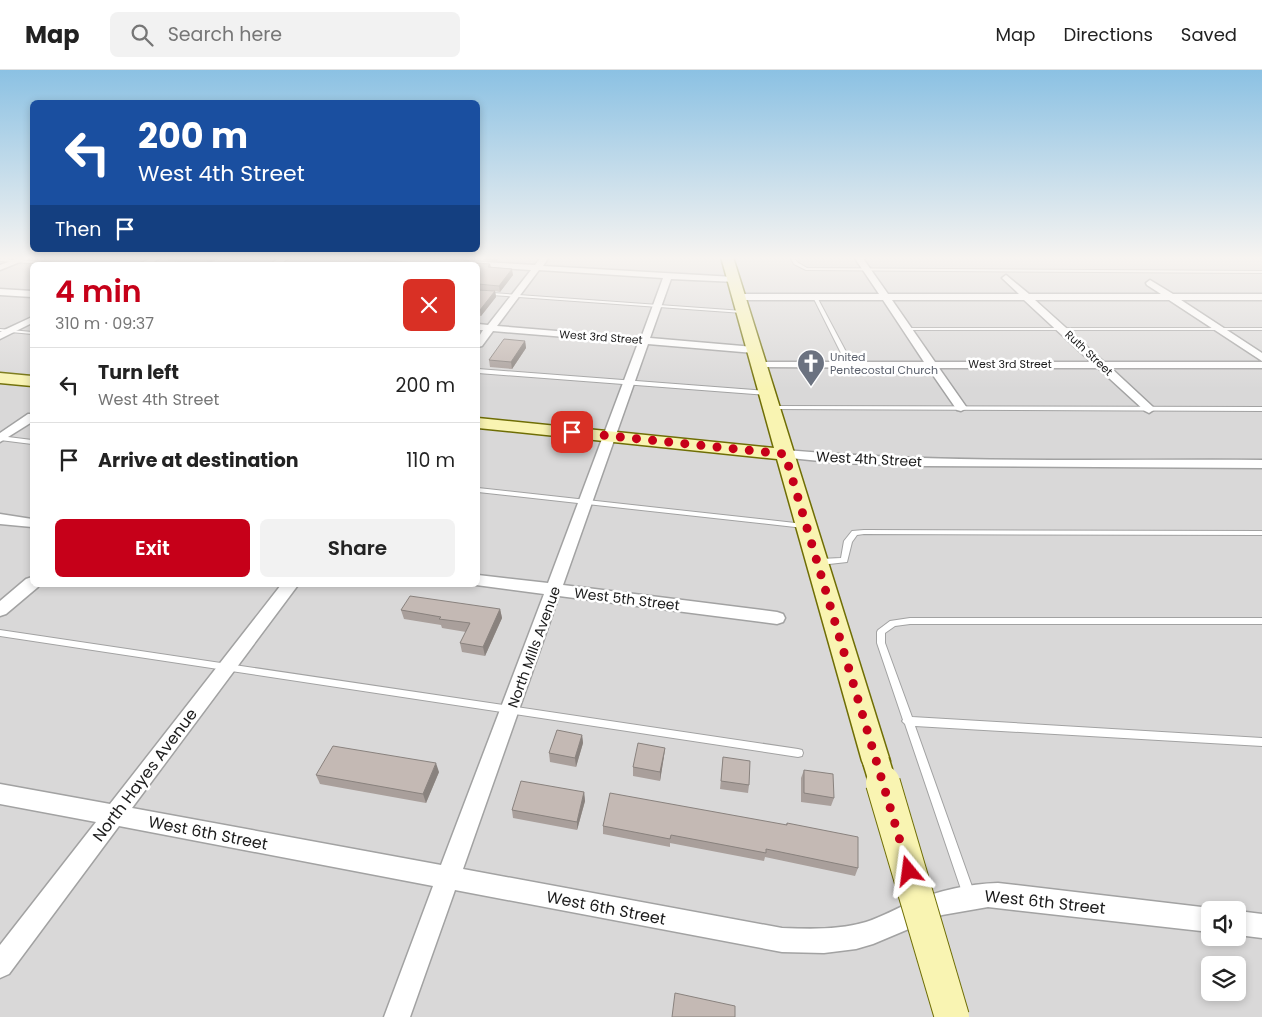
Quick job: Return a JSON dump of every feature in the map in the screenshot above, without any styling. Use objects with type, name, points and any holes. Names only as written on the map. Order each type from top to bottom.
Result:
[{"type":"main road","points":[[740,301],[952,1017]]},
{"type":"main road","points":[[0,378],[30,381]]},
{"type":"main road","name":"West 4th Street","points":[[480,423],[785,454]]},
{"type":"street","points":[[480,341],[510,301]]},
{"type":"street","name":"North Mills Avenue","points":[[397,1017],[659,301]]},
{"type":"street","points":[[887,301],[961,408]]},
{"type":"street","name":"Ruth Street","points":[[1032,301],[1150,408]]},
{"type":"street","points":[[1178,301],[1262,358]]},
{"type":"street","points":[[0,336],[30,321]]},
{"type":"street","name":"West 3rd Street","points":[[480,327],[754,350]]},
{"type":"street","name":"West 3rd Street","points":[[759,365],[1262,365]]},
{"type":"street","points":[[0,438],[30,418]]},
{"type":"street","name":"West 4th Street","points":[[785,454],[840,459],[925,462],[1262,464]]},
{"type":"street","points":[[0,519],[30,523]]},
{"type":"street","name":"West 5th Street","points":[[480,580],[777,618]]},
{"type":"street","points":[[0,610],[30,585]]},
{"type":"street","name":"North Hayes Avenue","points":[[0,965],[288,587]]},
{"type":"street","name":"West 6th Street","points":[[0,794],[782,940],[815,942],[842,940],[868,933],[924,909],[969,895],[998,895],[1201,919]]},
{"type":"street","points":[[1246,924],[1262,926]]},
{"type":"lane","points":[[588,301],[743,312]]},
{"type":"lane","points":[[817,301],[850,365]]},
{"type":"lane","points":[[905,329],[1262,328]]},
{"type":"lane","points":[[0,330],[30,333]]},
{"type":"lane","points":[[480,371],[628,384],[769,400],[961,408],[1262,409]]},
{"type":"lane","points":[[0,438],[30,442]]},
{"type":"lane","points":[[480,490],[807,526]]},
{"type":"lane","points":[[818,562],[844,560],[848,541],[855,533],[864,532],[1262,533]]},
{"type":"lane","points":[[969,895],[907,721],[881,643],[881,632],[893,623],[929,621],[1262,621]]},
{"type":"lane","points":[[0,633],[798,753]]},
{"type":"lane","points":[[907,721],[1262,742]]},
{"type":"shaded area","points":[[0,301],[30,301],[30,587],[480,587],[480,301],[1262,301],[1262,1017],[0,1017]]},
{"type":"building","points":[[480,301],[487,301],[480,310]]},
{"type":"building","points":[[504,339],[525,341],[511,362],[489,360]]},
{"type":"building","points":[[410,596],[500,609],[483,647],[460,643],[470,623],[439,619],[441,617],[401,610]]},
{"type":"building","points":[[557,730],[582,735],[575,758],[549,753]]},
{"type":"building","points":[[638,743],[665,748],[660,772],[633,767]]},
{"type":"building","points":[[333,746],[436,763],[423,794],[316,775]]},
{"type":"building","points":[[723,757],[750,761],[749,785],[721,781]]},
{"type":"building","points":[[804,770],[833,774],[834,798],[804,793]]},
{"type":"building","points":[[521,781],[584,792],[577,822],[512,810]]},
{"type":"building","points":[[610,793],[858,837],[858,868],[766,849],[766,853],[671,835],[670,839],[603,826]]},
{"type":"building","points":[[675,993],[735,1006],[735,1017],[672,1017]]},
{"type":"place","name":"United Pentecostal Church","points":[[811,387]]},
{"type":"route","points":[[572,432],[785,454],[909,871]]}]
